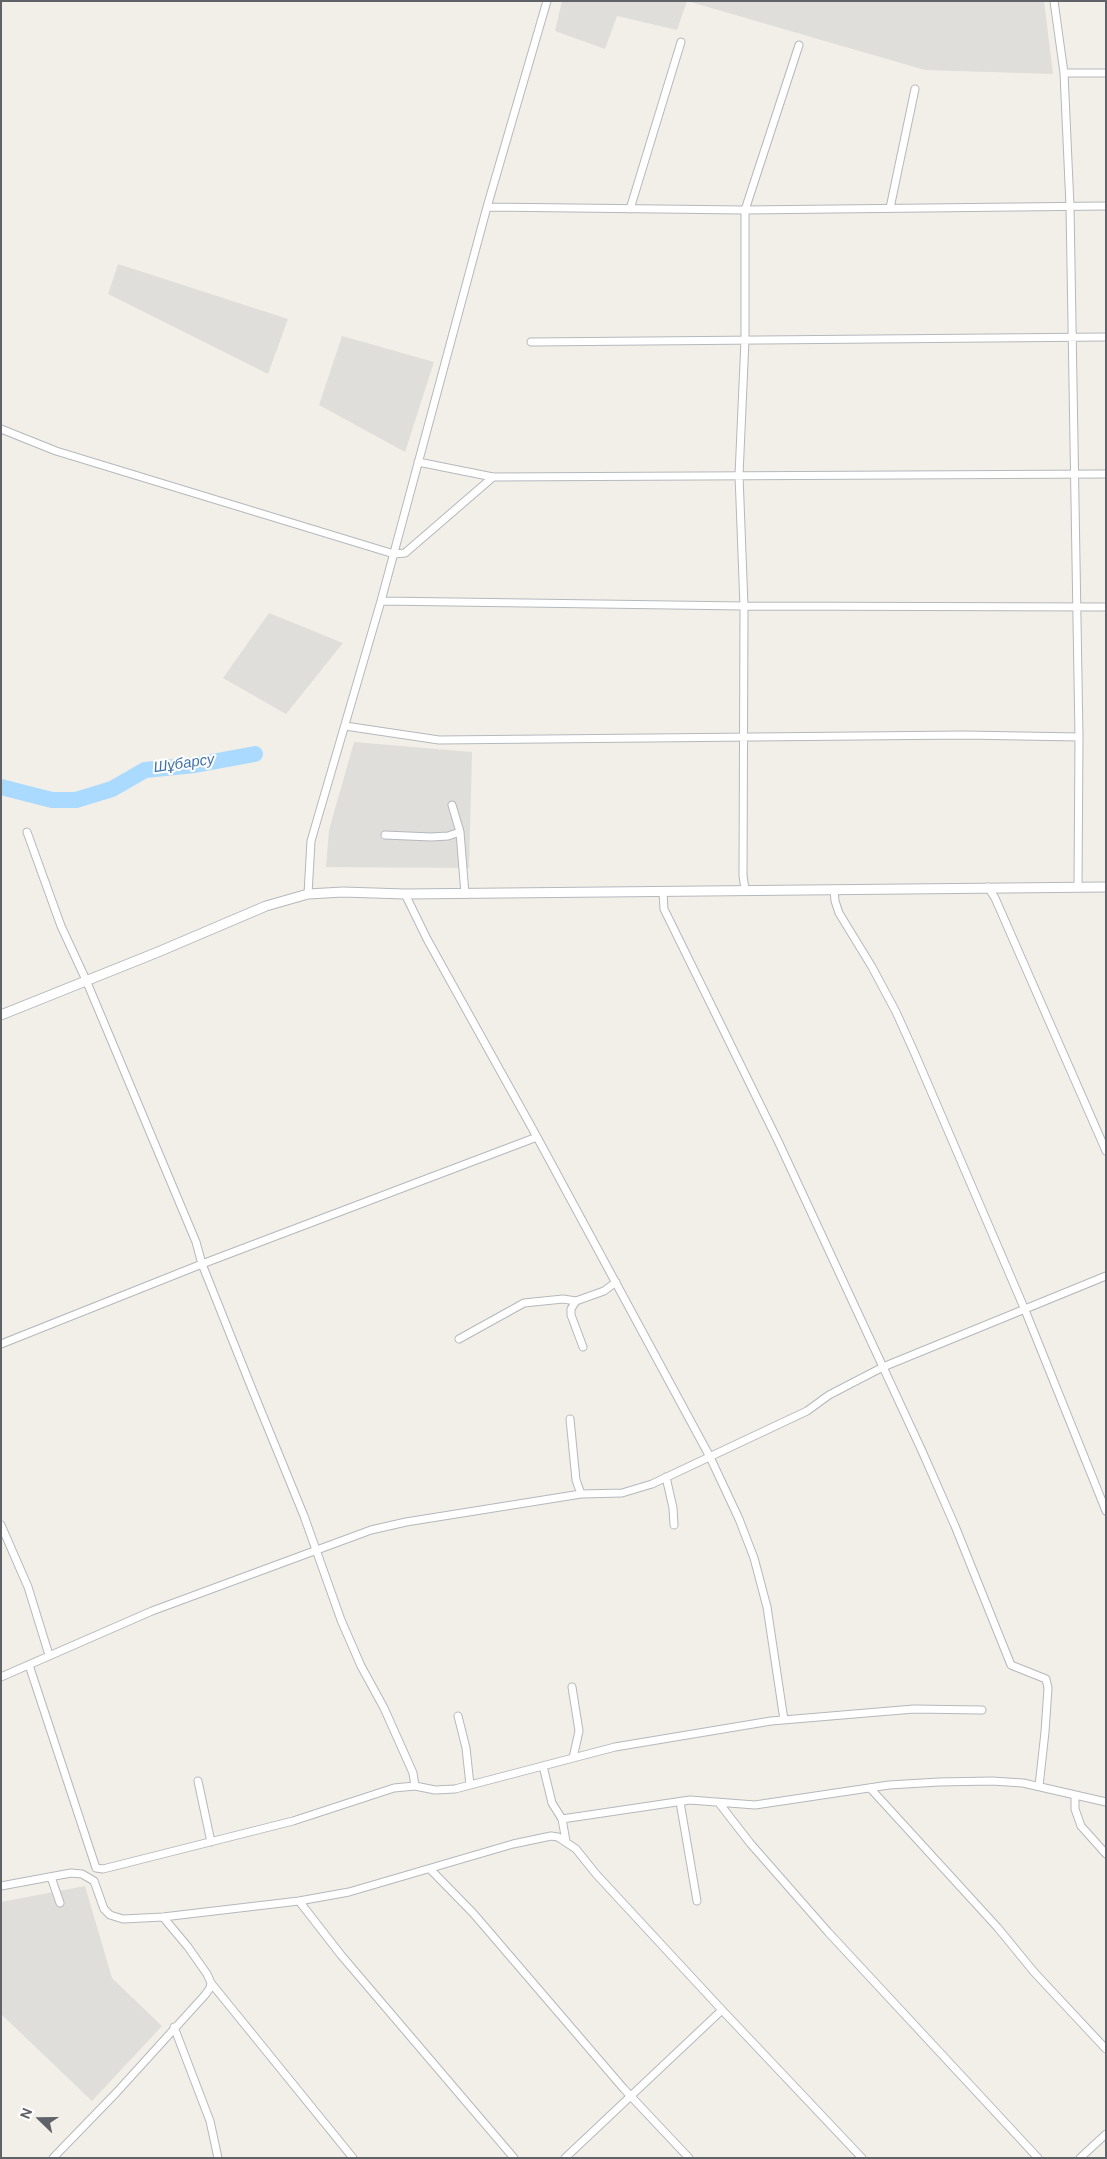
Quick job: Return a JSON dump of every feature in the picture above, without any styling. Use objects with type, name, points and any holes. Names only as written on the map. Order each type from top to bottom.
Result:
[{"type":"street","points":[[308,894],[311,842],[381,601],[487,207],[548,1]]},
{"type":"street","points":[[1054,1],[1064,73],[1070,206],[1078,736],[1078,888]]},
{"type":"street","points":[[630,209],[681,42]]},
{"type":"street","points":[[745,890],[744,606],[739,475],[744,340],[745,210],[799,45]]},
{"type":"street","points":[[1064,73],[1106,73]]},
{"type":"street","points":[[890,208],[915,89]]},
{"type":"street","points":[[487,207],[745,210],[1106,206]]},
{"type":"street","points":[[531,342],[1106,336]]},
{"type":"street","points":[[1,430],[56,451],[394,554],[404,553],[493,477]]},
{"type":"street","points":[[418,462],[493,477],[1106,474]]},
{"type":"street","points":[[381,601],[744,606],[1106,607]]},
{"type":"street","points":[[345,726],[439,740],[964,735],[1078,736]]},
{"type":"street","points":[[452,805],[460,832],[465,894]]},
{"type":"street","points":[[27,832],[61,926],[86,980],[196,1242],[202,1264],[304,1516],[341,1620],[361,1666],[388,1716],[413,1773],[415,1786]]},
{"type":"street","points":[[385,835],[431,837],[448,836],[460,832]]},
{"type":"street","points":[[988,887],[995,898],[1106,1150]]},
{"type":"street","points":[[1,1015],[266,906],[308,894],[343,892],[465,894],[1106,887]]},
{"type":"street","points":[[834,889],[839,913],[872,967],[896,1012],[1025,1310],[1106,1511]]},
{"type":"street","points":[[663,892],[664,909],[778,1140],[883,1366],[955,1526],[1011,1665],[1046,1678],[1048,1688],[1039,1786]]},
{"type":"street","points":[[405,894],[427,939],[537,1137],[710,1457],[754,1558],[767,1607],[784,1720]]},
{"type":"street","points":[[1,1344],[202,1264],[537,1137]]},
{"type":"street","points":[[1,1676],[152,1611],[371,1530],[406,1522],[581,1494],[622,1493],[652,1484],[807,1411],[829,1395],[883,1366],[1106,1276]]},
{"type":"street","points":[[459,1339],[524,1303],[562,1299],[576,1301],[604,1291],[616,1282]]},
{"type":"street","points":[[576,1301],[571,1309],[571,1315],[583,1347]]},
{"type":"street","points":[[570,1419],[576,1480],[581,1494]]},
{"type":"street","points":[[666,1478],[673,1508],[674,1525]]},
{"type":"street","points":[[1,1525],[28,1588],[49,1655]]},
{"type":"street","points":[[29,1665],[96,1868]]},
{"type":"street","points":[[572,1687],[579,1731],[573,1758]]},
{"type":"street","points":[[87,1876],[96,1868],[103,1869],[293,1820],[394,1788],[415,1786],[435,1790],[454,1789],[615,1747],[784,1720],[914,1708],[982,1710]]},
{"type":"street","points":[[458,1716],[466,1748],[470,1785]]},
{"type":"street","points":[[543,1766],[552,1803],[562,1819],[566,1841]]},
{"type":"street","points":[[198,1781],[211,1842]]},
{"type":"street","points":[[562,1819],[690,1800],[755,1805],[870,1788],[931,1782],[992,1781],[1039,1786],[1106,1802]]},
{"type":"street","points":[[870,1788],[998,1928],[1034,1972],[1106,2049]]},
{"type":"street","points":[[1075,1796],[1075,1809],[1081,1826],[1106,1854]]},
{"type":"street","points":[[680,1802],[697,1901]]},
{"type":"street","points":[[719,1803],[750,1843],[828,1932],[1038,2158]]},
{"type":"street","points":[[1,1886],[76,1873],[87,1876],[94,1881],[104,1909],[110,1916],[123,1919],[163,1917],[299,1901],[348,1892],[551,1836],[566,1841],[576,1849],[596,1874],[862,2158]]},
{"type":"street","points":[[430,1869],[473,1913],[631,2096],[689,2158]]},
{"type":"street","points":[[51,1877],[60,1903]]},
{"type":"street","points":[[299,1901],[341,1955],[514,2158]]},
{"type":"street","points":[[163,1917],[208,1974],[211,1983],[352,2158]]},
{"type":"street","points":[[53,2158],[116,2092],[210,1988],[211,1983]]},
{"type":"street","points":[[564,2158],[722,2010]]},
{"type":"street","points":[[174,2027],[210,2121],[218,2158]]},
{"type":"street","points":[[1080,2158],[1106,2134]]},
{"type":"shaded area","points":[[562,1],[687,1],[677,30],[617,16],[605,49],[555,31]]},
{"type":"shaded area","points":[[687,1],[1044,1],[1053,74],[925,70]]},
{"type":"shaded area","points":[[118,264],[288,319],[268,374],[108,294]]},
{"type":"shaded area","points":[[342,336],[434,362],[405,452],[319,405]]},
{"type":"shaded area","points":[[269,613],[343,643],[286,714],[223,678]]},
{"type":"shaded area","points":[[354,742],[472,752],[469,868],[326,867],[329,830]]},
{"type":"shaded area","points":[[85,1886],[112,1978],[162,2026],[92,2101],[1,2014],[1,1902]]},
{"type":"waterway","name":"Шұбарсу","points":[[1,787],[52,800],[76,800],[112,789],[145,770],[195,765],[255,754]]}]
